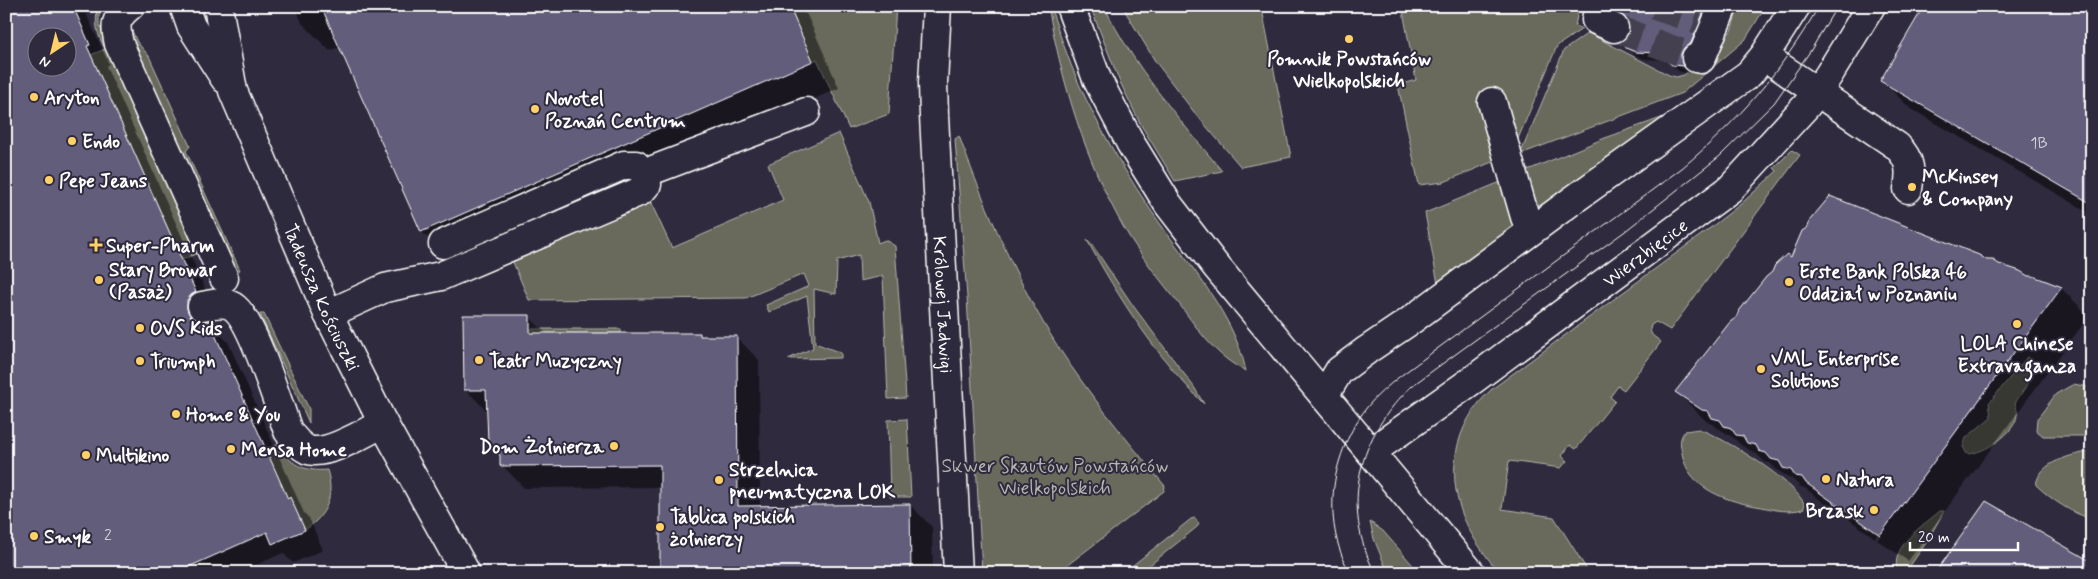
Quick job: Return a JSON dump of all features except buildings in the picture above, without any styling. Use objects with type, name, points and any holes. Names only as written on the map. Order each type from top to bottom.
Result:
[{"type":"street","points":[[130,6],[120,14],[116,26],[119,44],[224,278]]},
{"type":"street","points":[[184,6],[191,26],[232,91]]},
{"type":"street","name":"Tadeusza Kościuszki","points":[[218,6],[232,91],[328,314],[383,423],[466,573]]},
{"type":"street","name":"Królowej Jadwigi","points":[[937,6],[933,82],[934,116],[958,573]]},
{"type":"street","points":[[1070,6],[1097,79],[1131,144],[1164,196],[1215,265],[1471,573]]},
{"type":"street","points":[[1324,396],[1339,371],[1749,74],[1764,56],[1796,6]]},
{"type":"street","name":"Wierzbięcice","points":[[1372,452],[1474,379],[1730,189],[1798,118],[1871,6]]},
{"type":"street","points":[[1696,58],[1701,59],[1712,18]]},
{"type":"street","points":[[1764,56],[1816,93],[1897,146],[1904,153],[1910,167],[1908,189]]},
{"type":"street","points":[[1492,102],[1525,217],[1532,230]]},
{"type":"street","points":[[646,173],[806,112]]},
{"type":"street","points":[[328,314],[385,288],[441,276],[641,191],[647,184],[646,173],[636,165],[624,166],[443,244]]},
{"type":"street","points":[[202,306],[220,302],[235,307],[248,324],[288,431],[297,443],[309,450],[325,449],[383,423]]},
{"type":"green space","points":[[98,6],[103,6],[99,16],[99,25],[200,252],[182,260],[91,55],[105,49],[97,28]]},
{"type":"green space","points":[[789,6],[896,6],[889,114],[849,129],[817,59],[813,61]]},
{"type":"green space","points":[[1048,6],[1050,6],[1079,84],[1102,130],[1146,203],[1218,305],[1240,348],[1246,371],[1226,359],[1201,333],[1150,267],[1124,228],[1098,175],[1077,120],[1060,64]]},
{"type":"green space","points":[[1090,6],[1104,6],[1143,71],[1222,171],[1175,181],[1141,125],[1119,80]]},
{"type":"green space","points":[[1122,6],[1273,6],[1262,9],[1291,157],[1241,167],[1194,112],[1155,61]]},
{"type":"green space","points":[[1402,6],[1579,6],[1575,26],[1582,29],[1557,46],[1515,146],[1497,160],[1444,182],[1419,185],[1398,85],[1416,80]]},
{"type":"green space","points":[[1739,6],[1766,6],[1745,40],[1682,93],[1518,155],[1522,150],[1564,50],[1588,33],[1676,77],[1684,75],[1710,54],[1731,31]]},
{"type":"green space","points":[[129,24],[137,42],[149,56],[190,146],[186,151],[240,270],[232,274],[127,40]]},
{"type":"green space","points":[[1664,117],[1539,210],[1535,210],[1523,172],[1605,138]]},
{"type":"green space","points":[[839,133],[869,202],[878,243],[885,240],[895,246],[906,398],[888,399],[883,276],[860,281],[859,255],[837,261],[836,294],[814,289],[815,343],[841,353],[841,358],[788,359],[813,348],[807,296],[769,312],[766,305],[809,286],[804,274],[746,298],[529,300],[512,260],[651,203],[672,248],[783,200],[768,164]]},
{"type":"green space","name":"Skwer Skautów Powstańców Wielkopolskich","points":[[959,136],[997,232],[1044,324],[1086,387],[1165,486],[1164,491],[1057,573],[982,573],[967,297],[955,139]]},
{"type":"green space","points":[[1792,150],[1800,155],[1670,330],[1656,322],[1651,325],[1652,335],[1661,342],[1624,390],[1618,386],[1610,397],[1615,401],[1576,449],[1570,445],[1562,456],[1567,461],[1561,468],[1509,461],[1502,509],[1554,517],[1589,573],[1499,573],[1470,532],[1460,507],[1456,489],[1456,452],[1468,418],[1492,389],[1742,203],[1777,171],[1774,168]]},
{"type":"green space","points":[[1503,181],[1516,224],[1513,230],[1438,284],[1425,213]]},
{"type":"green space","points":[[1087,240],[1194,387],[1204,404],[1154,347],[1125,305]]},
{"type":"green space","points":[[260,314],[264,314],[309,409],[309,423]]},
{"type":"green space","points":[[530,329],[621,329],[621,333],[530,333]]},
{"type":"green space","points":[[2027,357],[2033,362],[2032,377],[2015,403],[2017,414],[2011,429],[1990,446],[1967,454],[1963,447],[1966,438],[1991,417],[1989,403]]},
{"type":"green space","points":[[2074,384],[2092,388],[2092,436],[2043,436],[2036,430],[2037,419],[2056,394]]},
{"type":"green space","points":[[907,419],[911,497],[890,497],[888,420]]},
{"type":"green space","points":[[1699,429],[1741,450],[1773,472],[1798,495],[1805,505],[1803,509],[1782,511],[1736,502],[1701,485],[1686,466],[1680,444],[1685,431]]},
{"type":"green space","points":[[279,444],[287,457],[298,466],[312,470],[327,470],[330,488],[327,504],[319,518],[305,530],[290,498],[288,499],[266,450]]},
{"type":"green space","points":[[2092,451],[2092,519],[2062,505],[2036,485],[2038,477],[2050,465],[2066,457]]},
{"type":"green space","points":[[1940,511],[1944,511],[1926,543],[1905,573],[1898,573],[1896,563],[1898,554],[1903,546],[1917,530]]},
{"type":"green space","points":[[1195,518],[1199,524],[1197,527],[1140,573],[1123,573],[1191,519]]},
{"type":"green space","points":[[1370,522],[1383,531],[1418,571],[1416,573],[1388,573],[1374,539]]},
{"type":"tunnel","points":[[1655,6],[1699,21]]},
{"type":"tunnel","points":[[1614,28],[1696,58]]},
{"type":"tram line","points":[[1350,573],[1335,531],[1334,487],[1338,465],[1345,444],[1355,424],[1368,406],[1399,377],[1682,168],[1723,131],[1758,93],[1789,53],[1819,6]]},
{"type":"tram line","points":[[1375,573],[1364,548],[1358,522],[1357,497],[1360,473],[1368,449],[1379,426],[1394,405],[1413,385],[1624,232],[1720,156],[1774,103],[1811,50],[1837,6]]},
{"type":"place","name":"Pomnik Powstańców Wielkopolskich","points":[[1349,39]]},
{"type":"place","name":"Aryton","points":[[34,97]]},
{"type":"place","name":"Novotel Poznań Centrum","points":[[535,109]]},
{"type":"place","name":"Endo","points":[[72,141]]},
{"type":"place","name":"Pepe Jeans","points":[[49,180]]},
{"type":"place","name":"McKinsey & Company","points":[[1912,187]]},
{"type":"place","name":"Super-Pharm","points":[[96,245]]},
{"type":"place","name":"Stary Browar (Pasaż)","points":[[99,280]]},
{"type":"place","name":"Erste Bank Polska 46 Oddział w Poznaniu","points":[[1789,282]]},
{"type":"place","name":"LOLA Chinese Extravaganza","points":[[2017,324]]},
{"type":"place","name":"OVS Kids","points":[[140,328]]},
{"type":"place","name":"Teatr Muzyczny","points":[[479,360]]},
{"type":"place","name":"Triumph","points":[[140,361]]},
{"type":"place","name":"VML Enterprise Solutions","points":[[1761,369]]},
{"type":"place","name":"Home & You","points":[[176,414]]},
{"type":"place","name":"Dom Żołnierza","points":[[614,446]]},
{"type":"place","name":"Mensa Home","points":[[231,449]]},
{"type":"place","name":"Multikino","points":[[86,455]]},
{"type":"place","name":"Natura","points":[[1826,479]]},
{"type":"place","name":"Strzelnica pneumatyczna LOK","points":[[719,480]]},
{"type":"place","name":"Brzask","points":[[1874,510]]},
{"type":"place","name":"Tablica polskich żołnierzy","points":[[660,527]]},
{"type":"place","name":"Smyk","points":[[34,536]]}]
